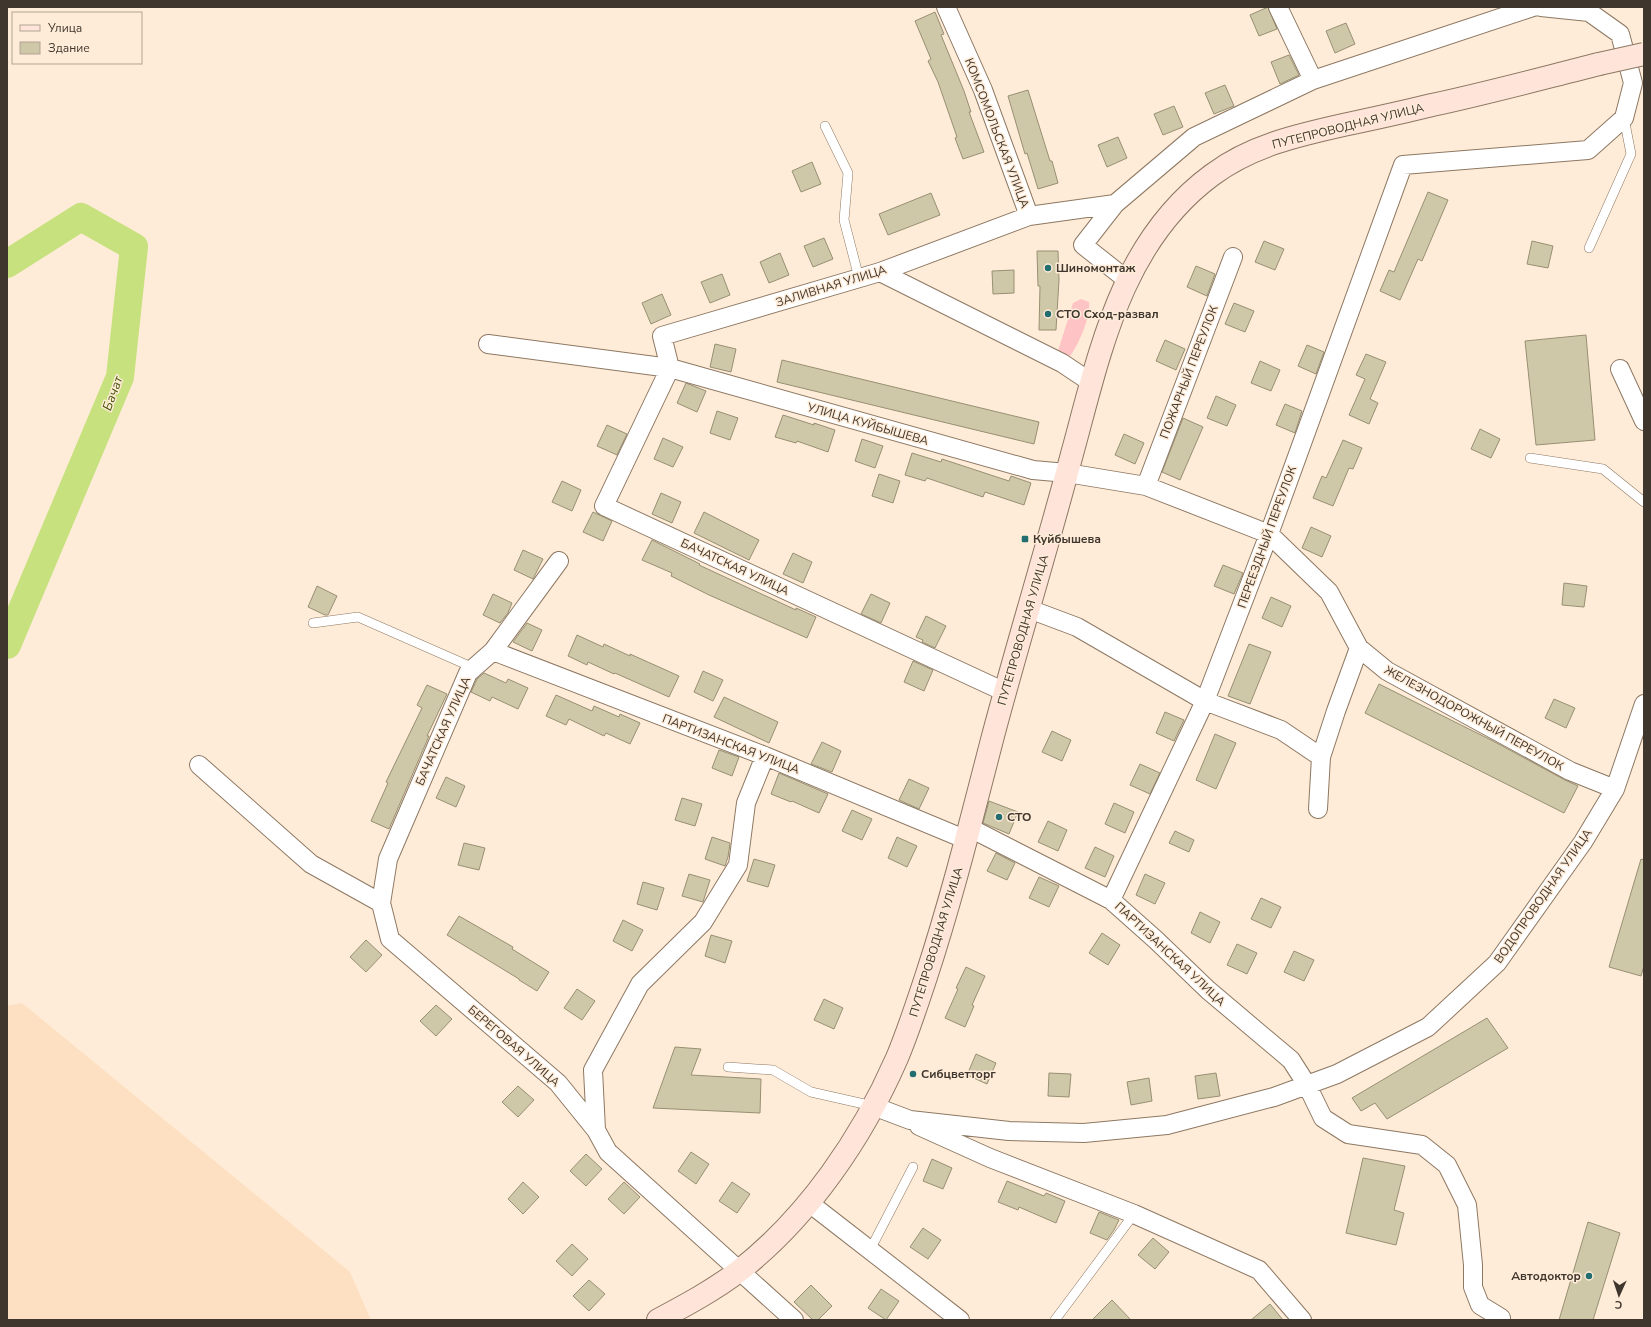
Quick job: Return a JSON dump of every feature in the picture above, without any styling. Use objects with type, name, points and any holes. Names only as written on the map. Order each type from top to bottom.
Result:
[{"type":"main road","name":"ПУТЕПРОВОДНАЯ УЛИЦА","points":[[658,1320],[684,1306],[739,1271],[786,1227],[834,1169],[878,1108],[914,1012],[939,938],[1005,692],[1108,328],[1127,280],[1158,229],[1177,206],[1195,188],[1216,172],[1239,157],[1271,143],[1303,134],[1449,102],[1644,54]]},
{"type":"street","name":"КОМСОМОЛЬСКАЯ УЛИЦА","points":[[946,7],[983,90],[1029,216]]},
{"type":"street","points":[[1278,7],[1314,80]]},
{"type":"street","points":[[1127,280],[1083,245],[1115,204],[1194,137],[1314,80],[1533,7]]},
{"type":"street","points":[[1541,7],[1589,12],[1620,34],[1633,83],[1624,118]]},
{"type":"street","name":"ПЕРЕЕЗДНЫЙ ПЕРЕУЛОК","points":[[1111,900],[1206,701],[1269,534],[1404,165],[1588,150],[1624,118]]},
{"type":"street","name":"ЗАЛИВНАЯ УЛИЦА","points":[[670,368],[662,336],[880,272],[1029,216],[1115,204]]},
{"type":"street","name":"ПОЖАРНЫЙ ПЕРЕУЛОК","points":[[1146,486],[1233,257]]},
{"type":"street","points":[[880,272],[1062,363],[1092,383]]},
{"type":"street","name":"УЛИЦА КУЙБЫШЕВА","points":[[488,344],[670,368],[1033,470],[1067,473]]},
{"type":"street","name":"БАЧАТСКАЯ УЛИЦА","points":[[670,368],[604,506],[1005,692]]},
{"type":"street","points":[[1620,369],[1644,421]]},
{"type":"street","name":"ЖЕЛЕЗНОДОРОЖНЫЙ ПЕРЕУЛОК","points":[[1067,473],[1146,486],[1269,534],[1329,592],[1359,648],[1387,671],[1570,771],[1615,789]]},
{"type":"street","name":"БАЧАТСКАЯ УЛИЦА","points":[[381,902],[388,859],[468,673],[493,652],[559,562]]},
{"type":"street","points":[[1029,609],[1077,628],[1206,701],[1281,730],[1321,757]]},
{"type":"street","points":[[1318,809],[1321,757],[1359,648]]},
{"type":"street","name":"ПАРТИЗАНСКАЯ УЛИЦА","points":[[493,652],[968,834],[1111,900],[1156,940],[1208,990],[1291,1060],[1307,1085],[1323,1118],[1348,1134],[1422,1145],[1447,1165],[1467,1205],[1473,1265],[1473,1287],[1480,1305],[1501,1318]]},
{"type":"street","name":"ВОДОПРОВОДНАЯ УЛИЦА","points":[[878,1108],[910,1120],[1009,1131],[1084,1133],[1167,1125],[1274,1097],[1337,1074],[1428,1027],[1497,963],[1583,842],[1615,789],[1644,704]]},
{"type":"street","points":[[596,1130],[593,1070],[640,984],[703,922],[738,865],[746,802],[765,756]]},
{"type":"street","points":[[199,765],[311,864],[381,902]]},
{"type":"street","name":"БЕРЕГОВАЯ УЛИЦА","points":[[381,902],[390,939],[558,1083],[596,1130],[608,1152],[794,1320]]},
{"type":"street","points":[[878,1108],[990,1158],[1134,1214],[1259,1270],[1302,1320]]},
{"type":"street","points":[[808,1202],[960,1320]]},
{"type":"lane","points":[[1589,248],[1631,154],[1624,118]]},
{"type":"lane","points":[[825,126],[848,174],[844,220],[859,278]]},
{"type":"lane","points":[[1530,458],[1603,469],[1644,502]]},
{"type":"lane","points":[[313,623],[358,617],[474,668]]},
{"type":"lane","points":[[728,1067],[773,1070],[811,1092],[878,1108]]},
{"type":"lane","points":[[870,1250],[913,1167]]},
{"type":"lane","points":[[1055,1320],[1134,1214]]},
{"type":"shaded area","points":[[1081,299],[1089,302],[1088,315],[1084,330],[1070,356],[1061,357],[1058,351],[1073,303]]},
{"type":"shaded area","points":[[22,1003],[350,1272],[371,1320],[7,1320],[7,1006]]},
{"type":"building","points":[[1268,7],[1277,29],[1259,36],[1250,15]]},
{"type":"building","points":[[935,12],[944,34],[941,35],[964,91],[971,112],[969,112],[984,152],[963,159],[938,82],[928,61],[931,59],[915,21]]},
{"type":"building","points":[[1346,23],[1355,44],[1335,53],[1326,31]]},
{"type":"building","points":[[1289,55],[1299,75],[1280,84],[1271,62]]},
{"type":"building","points":[[1225,85],[1234,106],[1214,114],[1205,93]]},
{"type":"building","points":[[1028,90],[1058,183],[1038,189],[1027,153],[1025,154],[1008,96]]},
{"type":"building","points":[[1174,106],[1183,127],[1163,135],[1154,114]]},
{"type":"building","points":[[1118,137],[1127,158],[1107,167],[1098,145]]},
{"type":"building","points":[[812,162],[821,184],[801,192],[792,171]]},
{"type":"building","points":[[1428,192],[1448,200],[1422,261],[1418,259],[1400,300],[1380,291],[1389,270],[1394,272]]},
{"type":"building","points":[[931,193],[940,215],[888,235],[879,214]]},
{"type":"building","points":[[824,238],[833,259],[813,267],[804,246]]},
{"type":"building","points":[[1264,241],[1284,249],[1275,270],[1255,262]]},
{"type":"building","points":[[1532,241],[1553,246],[1548,268],[1527,264]]},
{"type":"building","points":[[1037,251],[1058,251],[1059,280],[1056,330],[1039,330],[1040,286],[1038,286]]},
{"type":"building","points":[[780,253],[789,275],[769,283],[760,262]]},
{"type":"building","points":[[1196,266],[1215,274],[1207,296],[1187,287]]},
{"type":"building","points":[[1014,270],[1014,293],[993,294],[992,271]]},
{"type":"building","points":[[722,274],[730,295],[710,303],[701,282]]},
{"type":"building","points":[[662,294],[671,315],[651,324],[642,303]]},
{"type":"building","points":[[1234,303],[1254,311],[1245,332],[1225,324]]},
{"type":"building","points":[[1586,335],[1595,440],[1536,445],[1525,341]]},
{"type":"building","points":[[1165,340],[1185,349],[1176,370],[1156,361]]},
{"type":"building","points":[[715,344],[736,349],[731,372],[710,367]]},
{"type":"building","points":[[1307,345],[1324,352],[1316,374],[1298,366]]},
{"type":"building","points":[[1366,354],[1386,362],[1370,399],[1378,403],[1369,424],[1349,415],[1365,379],[1356,375]]},
{"type":"building","points":[[782,360],[1039,422],[1034,444],[777,382]]},
{"type":"building","points":[[1260,361],[1280,370],[1271,391],[1251,383]]},
{"type":"building","points":[[686,383],[706,391],[697,412],[677,403]]},
{"type":"building","points":[[1216,396],[1236,405],[1227,426],[1207,418]]},
{"type":"building","points":[[1285,404],[1302,411],[1295,433],[1276,425]]},
{"type":"building","points":[[717,411],[738,418],[730,440],[710,433]]},
{"type":"building","points":[[783,415],[835,430],[828,452],[797,441],[796,443],[775,437]]},
{"type":"building","points":[[1183,418],[1203,427],[1180,480],[1162,472]]},
{"type":"building","points":[[607,425],[627,434],[617,455],[597,446]]},
{"type":"building","points":[[1480,429],[1500,439],[1491,458],[1471,449]]},
{"type":"building","points":[[1124,434],[1144,443],[1135,464],[1115,455]]},
{"type":"building","points":[[663,438],[683,447],[673,467],[654,459]]},
{"type":"building","points":[[862,439],[883,446],[875,468],[855,461]]},
{"type":"building","points":[[1343,440],[1362,448],[1353,469],[1349,468],[1333,506],[1313,498],[1322,476],[1326,478]]},
{"type":"building","points":[[912,453],[941,462],[942,459],[1009,481],[1011,476],[1031,483],[1024,505],[985,492],[983,497],[927,478],[925,481],[905,475]]},
{"type":"building","points":[[879,474],[900,481],[893,503],[872,496]]},
{"type":"building","points":[[562,481],[581,490],[572,511],[552,502]]},
{"type":"building","points":[[661,493],[681,502],[672,523],[652,514]]},
{"type":"building","points":[[593,512],[612,521],[603,541],[583,532]]},
{"type":"building","points":[[704,512],[759,540],[749,560],[694,533]]},
{"type":"building","points":[[1311,527],[1331,536],[1322,557],[1302,548]]},
{"type":"building","points":[[652,540],[700,564],[699,565],[796,610],[796,608],[816,617],[807,638],[709,595],[671,576],[672,573],[642,560]]},
{"type":"building","points":[[523,550],[543,559],[533,579],[514,570]]},
{"type":"building","points":[[793,553],[812,562],[803,583],[783,574]]},
{"type":"building","points":[[1223,565],[1243,573],[1234,594],[1214,586]]},
{"type":"building","points":[[1564,583],[1587,586],[1584,607],[1562,605]]},
{"type":"building","points":[[317,586],[337,596],[328,615],[308,607]]},
{"type":"building","points":[[493,594],[512,603],[508,613],[500,623],[483,615]]},
{"type":"building","points":[[871,594],[890,603],[881,623],[861,614]]},
{"type":"building","points":[[1271,597],[1291,606],[1282,627],[1262,618]]},
{"type":"building","points":[[926,616],[946,626],[935,648],[922,642],[923,640],[916,637]]},
{"type":"building","points":[[527,623],[542,630],[532,651],[513,642]]},
{"type":"building","points":[[577,635],[603,647],[604,644],[630,656],[630,654],[679,676],[669,697],[588,662],[587,665],[568,656]]},
{"type":"building","points":[[1249,644],[1271,652],[1250,704],[1228,696]]},
{"type":"building","points":[[913,661],[933,670],[924,691],[904,682]]},
{"type":"building","points":[[703,671],[723,680],[713,701],[694,692]]},
{"type":"building","points":[[484,673],[506,683],[508,679],[528,688],[518,709],[492,697],[490,701],[471,692],[477,679]]},
{"type":"building","points":[[1379,684],[1493,741],[1578,786],[1564,813],[1365,713]]},
{"type":"building","points":[[427,685],[447,694],[427,736],[429,736],[389,829],[371,821],[388,783],[386,782],[422,708],[417,705]]},
{"type":"building","points":[[556,695],[592,711],[594,706],[619,717],[620,714],[640,723],[630,744],[606,733],[604,736],[569,719],[566,725],[546,716]]},
{"type":"building","points":[[724,697],[778,722],[769,743],[714,717]]},
{"type":"building","points":[[1554,699],[1575,708],[1566,728],[1545,718]]},
{"type":"building","points":[[1165,712],[1184,720],[1174,741],[1156,733]]},
{"type":"building","points":[[1052,731],[1071,740],[1062,761],[1042,752]]},
{"type":"building","points":[[1215,734],[1236,743],[1216,789],[1196,780]]},
{"type":"building","points":[[822,742],[841,751],[832,772],[811,764]]},
{"type":"building","points":[[719,750],[739,757],[732,776],[712,768]]},
{"type":"building","points":[[1140,764],[1160,773],[1150,794],[1130,785]]},
{"type":"building","points":[[779,773],[828,794],[819,813],[792,801],[791,802],[771,794]]},
{"type":"building","points":[[446,777],[465,786],[456,807],[436,798]]},
{"type":"building","points":[[909,779],[929,788],[919,809],[899,800]]},
{"type":"building","points":[[682,798],[702,804],[695,826],[675,820]]},
{"type":"building","name":"СТО","points":[[989,801],[1018,812],[1009,834],[983,823]]},
{"type":"building","points":[[1114,803],[1134,812],[1125,833],[1105,824]]},
{"type":"building","points":[[852,810],[872,819],[862,840],[842,831]]},
{"type":"building","points":[[1048,821],[1067,830],[1058,851],[1038,842]]},
{"type":"building","points":[[1175,831],[1194,840],[1189,852],[1169,843]]},
{"type":"building","points":[[712,837],[730,843],[725,866],[705,859]]},
{"type":"building","points":[[897,837],[917,846],[907,867],[888,858]]},
{"type":"building","points":[[464,843],[485,848],[479,870],[458,865]]},
{"type":"building","points":[[1095,847],[1114,856],[1105,877],[1085,868]]},
{"type":"building","points":[[996,853],[1015,863],[1007,880],[987,871]]},
{"type":"building","points":[[754,859],[775,865],[768,887],[747,881]]},
{"type":"building","points":[[1641,859],[1644,860],[1644,966],[1641,976],[1609,967]]},
{"type":"building","points":[[689,874],[710,880],[703,902],[682,896]]},
{"type":"building","points":[[1145,874],[1165,883],[1155,904],[1136,895]]},
{"type":"building","points":[[1039,877],[1059,886],[1049,907],[1029,898]]},
{"type":"building","points":[[643,882],[664,888],[657,910],[637,904]]},
{"type":"building","points":[[1261,898],[1281,907],[1271,928],[1251,919]]},
{"type":"building","points":[[1200,912],[1220,922],[1210,943],[1191,933]]},
{"type":"building","points":[[459,916],[513,947],[512,949],[549,972],[537,991],[447,935]]},
{"type":"building","points":[[623,920],[643,930],[632,951],[613,941]]},
{"type":"building","points":[[1102,933],[1120,945],[1108,965],[1089,953]]},
{"type":"building","points":[[711,935],[732,941],[725,963],[705,956]]},
{"type":"building","points":[[366,940],[382,955],[366,972],[350,957]]},
{"type":"building","points":[[1237,944],[1257,953],[1247,974],[1227,965]]},
{"type":"building","points":[[1294,951],[1314,960],[1304,981],[1284,972]]},
{"type":"building","points":[[966,967],[985,976],[972,1005],[974,1006],[965,1027],[945,1018],[958,989],[956,988]]},
{"type":"building","points":[[577,989],[595,1001],[582,1020],[564,1008]]},
{"type":"building","points":[[824,999],[843,1008],[834,1029],[814,1020]]},
{"type":"building","points":[[436,1005],[452,1019],[436,1036],[420,1021]]},
{"type":"building","points":[[1487,1018],[1508,1048],[1387,1119],[1375,1103],[1361,1111],[1352,1098]]},
{"type":"building","points":[[675,1047],[701,1049],[691,1075],[761,1079],[760,1113],[653,1108]]},
{"type":"building","points":[[976,1054],[996,1063],[987,1084],[967,1075]]},
{"type":"building","points":[[1049,1073],[1071,1074],[1069,1097],[1048,1096]]},
{"type":"building","points":[[1216,1073],[1220,1096],[1198,1099],[1195,1076]]},
{"type":"building","points":[[1149,1078],[1152,1101],[1131,1105],[1127,1082]]},
{"type":"building","points":[[518,1086],[534,1100],[518,1117],[502,1102]]},
{"type":"building","points":[[691,1152],[709,1164],[696,1184],[678,1171]]},
{"type":"building","points":[[586,1154],[602,1169],[586,1186],[570,1171]]},
{"type":"building","points":[[1363,1158],[1405,1166],[1394,1210],[1404,1213],[1396,1245],[1346,1233]]},
{"type":"building","points":[[932,1159],[952,1168],[943,1189],[923,1181]]},
{"type":"building","points":[[1007,1181],[1044,1196],[1046,1193],[1065,1201],[1056,1223],[1019,1207],[1018,1210],[998,1202]]},
{"type":"building","points":[[523,1182],[539,1197],[523,1214],[508,1199]]},
{"type":"building","points":[[624,1182],[640,1197],[624,1214],[608,1199]]},
{"type":"building","points":[[732,1182],[750,1194],[737,1213],[719,1201]]},
{"type":"building","points":[[1099,1212],[1119,1220],[1107,1240],[1090,1233]]},
{"type":"building","name":"Автодоктор","points":[[1588,1222],[1620,1233],[1593,1320],[1559,1320]]},
{"type":"building","points":[[923,1228],[941,1240],[928,1259],[910,1247]]},
{"type":"building","points":[[1153,1238],[1169,1252],[1155,1269],[1138,1255]]},
{"type":"building","points":[[572,1244],[588,1259],[572,1276],[556,1261]]},
{"type":"building","points":[[589,1280],[605,1294],[589,1311],[573,1296]]},
{"type":"building","points":[[811,1285],[832,1306],[818,1320],[813,1320],[794,1302]]},
{"type":"building","points":[[881,1289],[899,1301],[886,1320],[868,1308]]},
{"type":"building","points":[[1112,1300],[1131,1320],[1092,1320]]},
{"type":"building","points":[[1270,1304],[1283,1320],[1251,1320]]},
{"type":"waterway","name":"Бачат","points":[[7,264],[81,217],[134,247],[120,377],[7,645]]},
{"type":"place","name":"Шиномонтаж","points":[[1048,268]]},
{"type":"place","name":"СТО Сход-развал","points":[[1048,314]]},
{"type":"place","name":"Куйбышева","points":[[1025,539]]},
{"type":"place","name":"СТО","points":[[999,817]]},
{"type":"place","name":"Сибцветторг","points":[[913,1074]]},
{"type":"place","name":"Автодоктор","points":[[1589,1276]]}]
